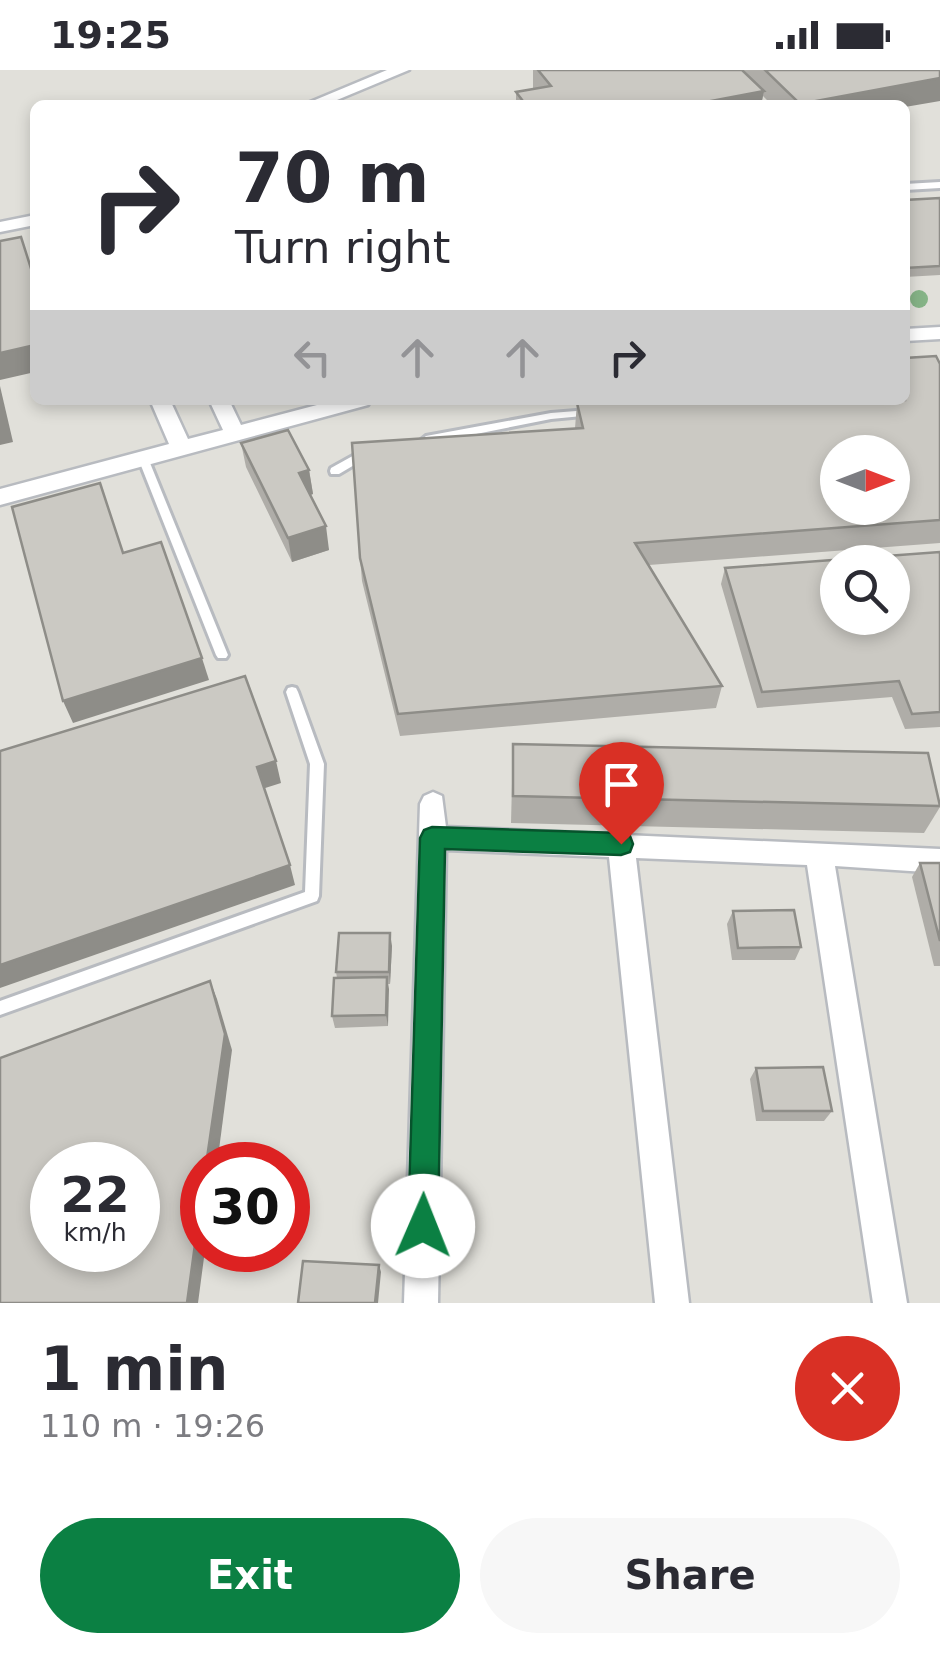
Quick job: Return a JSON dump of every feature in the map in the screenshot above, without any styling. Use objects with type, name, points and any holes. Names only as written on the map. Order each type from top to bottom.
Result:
[{"type":"street","points":[[324,100],[402,70]]},
{"type":"street","points":[[0,227],[30,221]]},
{"type":"street","points":[[910,335],[940,333]]},
{"type":"street","points":[[162,405],[181,448]]},
{"type":"street","points":[[221,405],[235,434]]},
{"type":"street","points":[[0,497],[342,405]]},
{"type":"street","points":[[421,1303],[433,804]]},
{"type":"street","points":[[432,838],[940,861]]},
{"type":"street","points":[[621,844],[672,1303]]},
{"type":"street","points":[[819,853],[890,1303]]},
{"type":"lane","points":[[910,188],[940,185]]},
{"type":"lane","points":[[548,405],[551,416]]},
{"type":"lane","points":[[403,445],[551,416],[611,412]]},
{"type":"lane","points":[[335,471],[366,452],[385,448]]},
{"type":"lane","points":[[143,458],[222,655]]},
{"type":"lane","points":[[0,1008],[312,896],[317,764],[292,692]]},
{"type":"shaded area","points":[[0,70],[940,70],[940,1303],[0,1303]]},
{"type":"building","points":[[538,70],[742,70],[764,91],[716,100],[522,100],[516,92],[551,86]]},
{"type":"building","points":[[765,70],[940,70],[940,78],[822,100],[796,100]]},
{"type":"building","points":[[940,198],[940,266],[910,268],[910,200]]},
{"type":"building","points":[[21,237],[30,265],[30,346],[0,353],[0,241]]},
{"type":"building","points":[[936,356],[940,364],[940,520],[910,522],[910,435],[820,435],[820,525],[874,525],[635,543],[722,686],[398,714],[360,558],[352,443],[583,428],[577,405],[910,405],[910,358]]},
{"type":"building","points":[[288,430],[309,470],[299,473],[326,526],[288,538],[241,443]]},
{"type":"building","points":[[100,483],[123,553],[161,542],[202,658],[63,701],[12,507]]},
{"type":"building","points":[[940,552],[940,712],[912,714],[899,681],[762,692],[725,568],[820,561],[820,635],[910,635],[910,554]]},
{"type":"building","points":[[245,676],[276,761],[257,767],[290,865],[0,965],[0,751]]},
{"type":"building","points":[[513,744],[928,753],[940,806],[513,796]]},
{"type":"building","points":[[920,863],[940,863],[940,941]]},
{"type":"building","points":[[794,910],[801,947],[738,948],[733,911]]},
{"type":"building","points":[[339,933],[390,933],[389,972],[336,972]]},
{"type":"building","points":[[387,977],[386,1015],[332,1016],[334,978]]},
{"type":"building","points":[[210,981],[225,1034],[209,1142],[180,1142],[180,1272],[191,1272],[187,1303],[0,1303],[0,1058]]},
{"type":"building","points":[[823,1067],[832,1111],[763,1111],[756,1068]]},
{"type":"building","points":[[310,1261],[379,1265],[375,1303],[298,1303],[302,1272],[310,1272]]},
{"type":"route","points":[[423,1226],[432,838],[621,844]]}]
